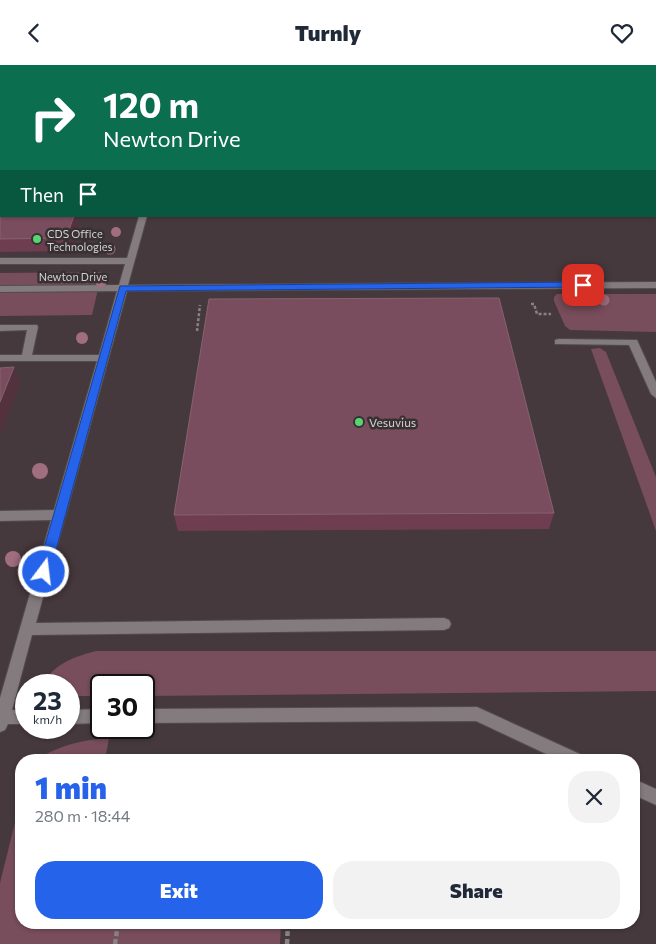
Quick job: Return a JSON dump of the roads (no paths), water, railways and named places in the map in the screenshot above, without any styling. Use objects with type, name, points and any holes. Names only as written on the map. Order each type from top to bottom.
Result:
[{"type":"street","points":[[15,719],[1,721],[143,217]]},
{"type":"street","points":[[0,261],[130,261]]},
{"type":"street","name":"Newton Drive","points":[[0,289],[656,285]]},
{"type":"street","points":[[0,328],[34,327],[26,358]]},
{"type":"street","points":[[559,341],[633,341],[656,394]]},
{"type":"street","points":[[0,358],[103,358]]},
{"type":"street","points":[[0,516],[59,515]]},
{"type":"street","points":[[28,629],[444,624]]},
{"type":"street","points":[[155,716],[477,714],[563,754]]},
{"type":"street","points":[[640,790],[656,797]]},
{"type":"place","name":"CDS Office Technologies","points":[[37,239]]},
{"type":"place","name":"Vesuvius","points":[[359,422]]}]
